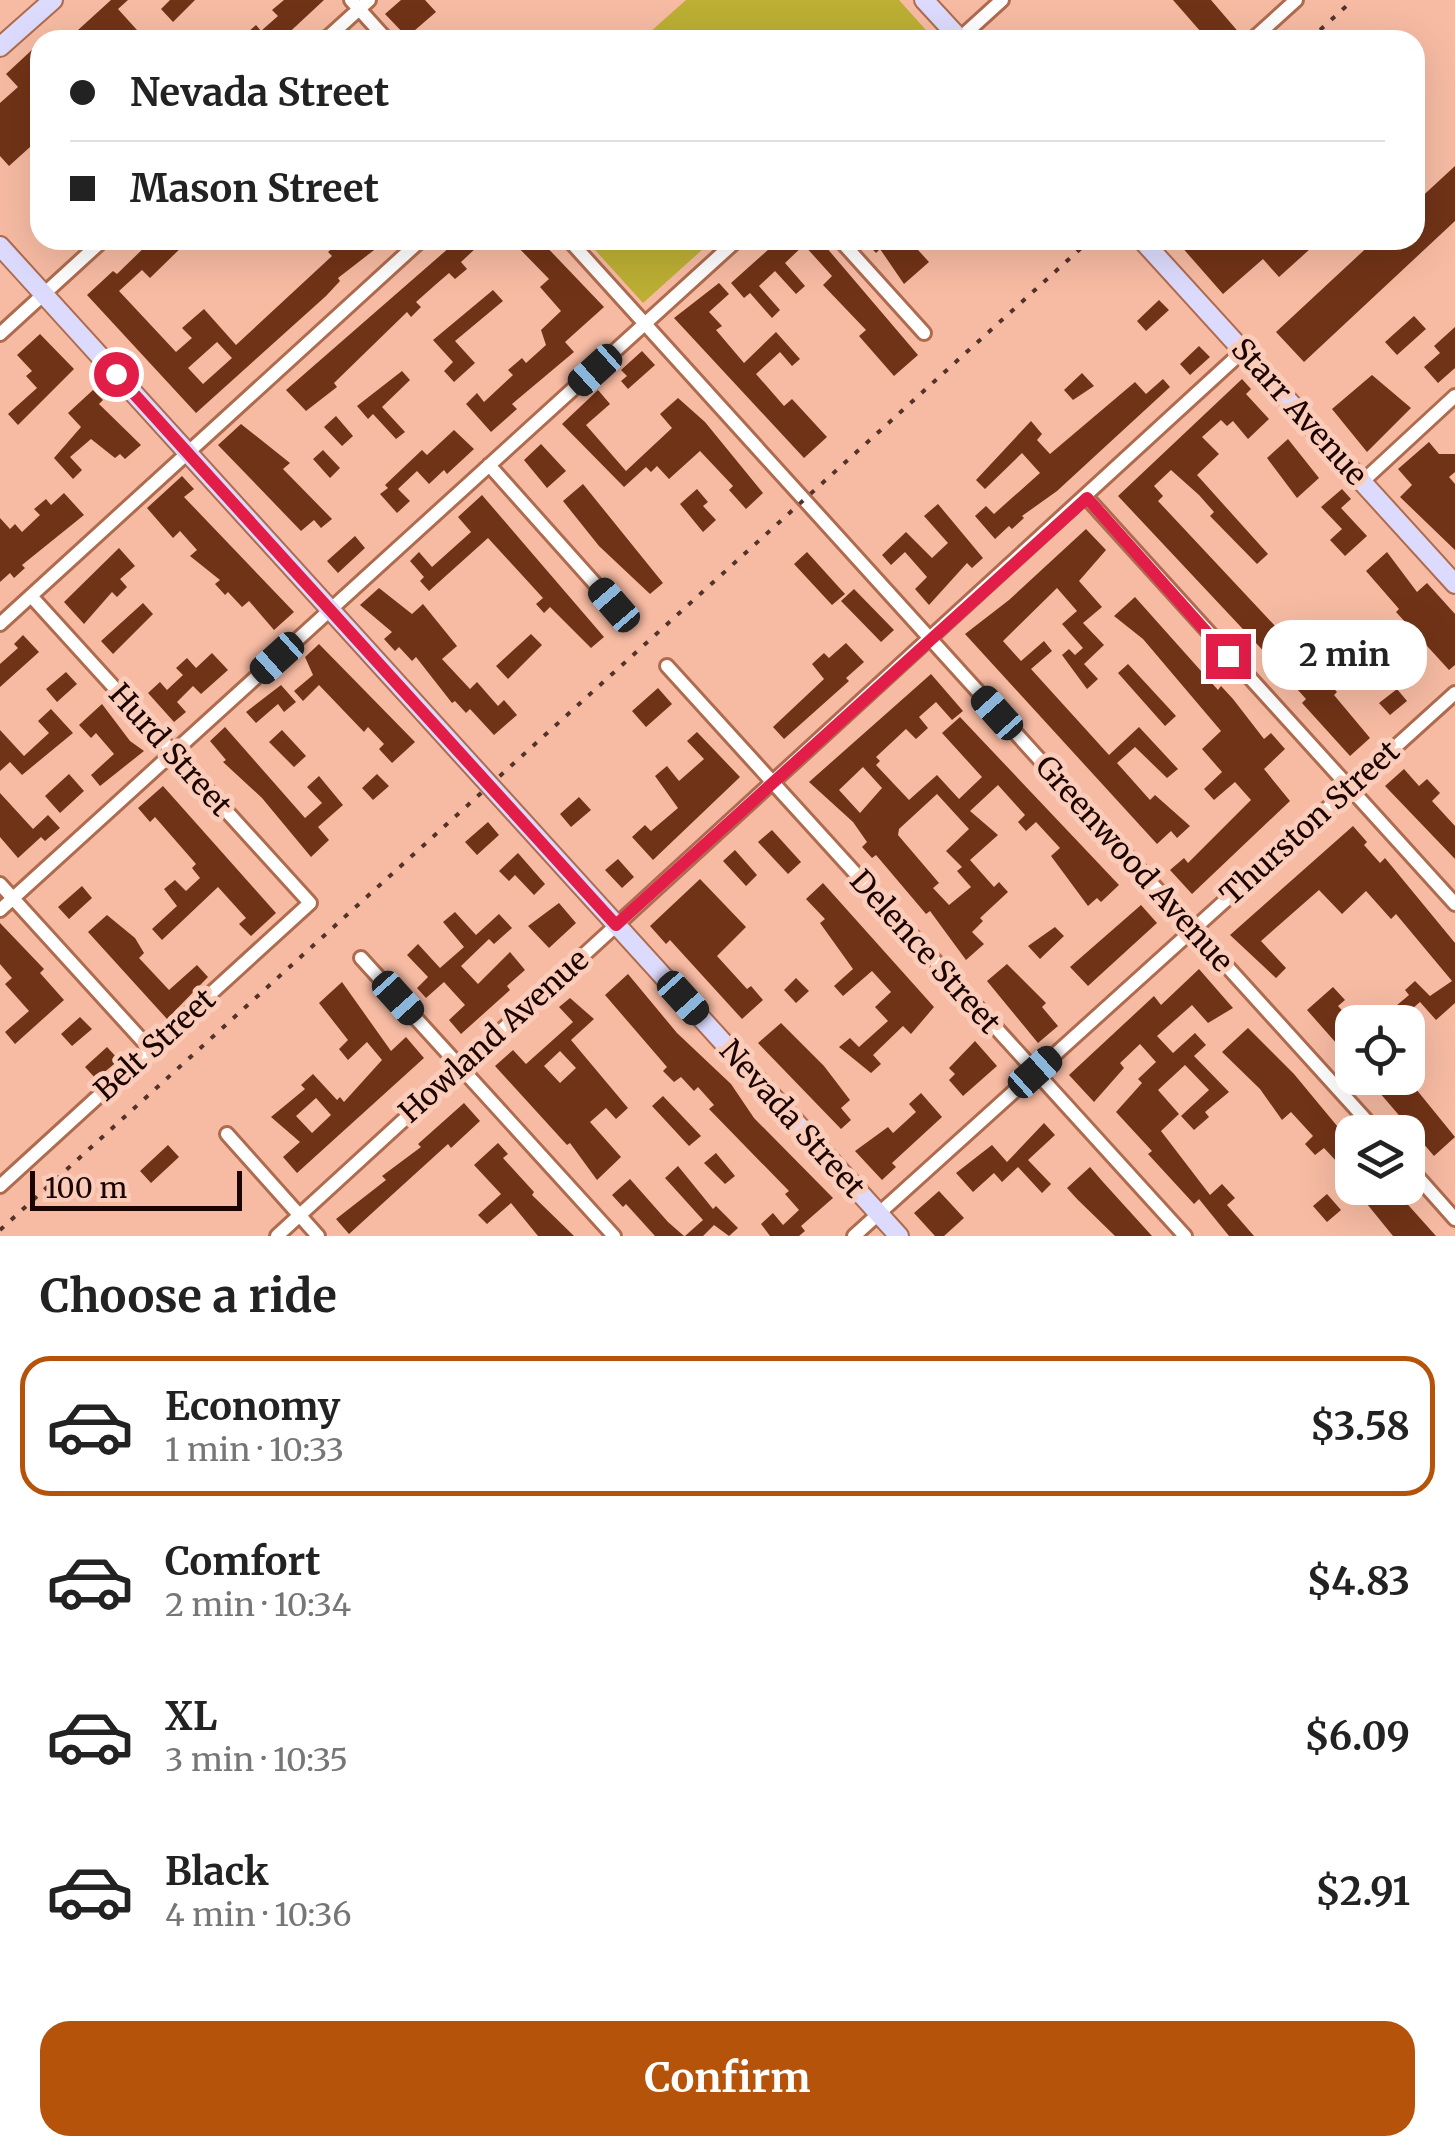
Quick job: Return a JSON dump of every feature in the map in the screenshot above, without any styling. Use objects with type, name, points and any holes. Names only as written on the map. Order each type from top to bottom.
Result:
[{"type":"street","points":[[0,47],[52,0]]},
{"type":"street","points":[[924,0],[950,30]]},
{"type":"street","points":[[970,30],[1002,0]]},
{"type":"street","points":[[1263,30],[1296,0]]},
{"type":"street","points":[[334,30],[360,3],[380,30]]},
{"type":"street","name":"Nevada Street","points":[[0,246],[899,1236]]},
{"type":"street","points":[[0,334],[93,250]]},
{"type":"street","points":[[0,624],[411,250]]},
{"type":"street","name":"Greenwood Avenue","points":[[577,250],[1362,1115]]},
{"type":"street","points":[[0,910],[727,250]]},
{"type":"street","points":[[849,250],[924,334]]},
{"type":"street","name":"Starr Avenue","points":[[1151,250],[1455,584]]},
{"type":"street","name":"Howland Avenue","points":[[276,1236],[1087,498],[1243,351]]},
{"type":"street","points":[[1362,482],[1455,396]]},
{"type":"street","points":[[489,465],[614,605]]},
{"type":"street","points":[[1087,498],[1455,904]]},
{"type":"street","name":"Hurd Street","points":[[31,596],[310,903]]},
{"type":"street","name":"Delence Street","points":[[668,666],[1185,1236]]},
{"type":"street","name":"Thurston Street","points":[[854,1236],[1455,692]]},
{"type":"street","points":[[0,884],[150,1050]]},
{"type":"street","name":"Belt Street","points":[[0,1186],[310,903]]},
{"type":"street","points":[[361,958],[614,1236]]},
{"type":"street","points":[[226,1134],[318,1236]]},
{"type":"street","points":[[1425,1185],[1455,1219]]},
{"type":"shaded area","points":[[686,0],[899,0],[926,30],[652,30]]},
{"type":"shaded area","points":[[595,250],[702,250],[643,303]]},
{"type":"building","points":[[111,0],[128,0],[118,9],[137,30],[78,30]]},
{"type":"building","points":[[170,0],[195,0],[173,22],[161,9]]},
{"type":"building","points":[[284,0],[324,0],[292,30],[262,30],[278,16],[272,10]]},
{"type":"building","points":[[401,0],[425,0],[436,12],[415,30],[400,30],[385,14]]},
{"type":"building","points":[[1173,0],[1211,0],[1237,30],[1199,30]]},
{"type":"building","points":[[30,52],[30,147],[9,166],[0,156],[0,103],[18,87],[6,74]]},
{"type":"building","points":[[1455,166],[1455,221],[1425,249],[1425,194]]},
{"type":"building","points":[[142,250],[179,250],[150,278],[142,270],[119,291],[176,352],[192,338],[182,328],[204,309],[236,345],[332,256],[330,250],[374,250],[338,278],[340,281],[326,296],[196,413],[87,295],[113,271],[117,274]],"holes":[[[217,342],[232,358],[203,384],[188,368]]]},
{"type":"building","points":[[447,250],[474,250],[461,262],[467,269],[455,279],[449,273],[434,286],[416,302],[421,307],[411,317],[407,312],[334,383],[337,387],[306,411],[286,390]]},
{"type":"building","points":[[521,250],[550,250],[604,307],[565,342],[574,352],[512,404],[517,409],[491,432],[466,404],[477,393],[484,402],[513,375],[508,370],[522,358],[526,363],[546,345],[541,330],[561,311],[540,287],[549,279]]},
{"type":"building","points":[[768,250],[799,250],[785,263],[805,286],[796,294],[775,271],[759,286],[780,310],[772,318],[750,293],[744,298],[731,283]]},
{"type":"building","points":[[809,250],[829,250],[918,355],[894,376],[859,336],[866,330],[823,285],[832,276]]},
{"type":"building","points":[[881,250],[918,250],[929,262],[904,284]]},
{"type":"building","points":[[1184,250],[1309,250],[1279,277],[1263,259],[1223,294]]},
{"type":"building","points":[[1364,250],[1424,250],[1304,362],[1276,332]]},
{"type":"building","points":[[719,283],[729,294],[709,312],[722,326],[716,330],[744,363],[776,332],[800,359],[792,366],[780,352],[756,374],[784,406],[792,399],[827,437],[804,458],[674,318]]},
{"type":"building","points":[[493,290],[503,301],[455,341],[475,363],[454,382],[444,371],[453,362],[433,340]]},
{"type":"building","points":[[1159,300],[1169,310],[1146,331],[1137,321]]},
{"type":"building","points":[[1414,316],[1426,329],[1397,355],[1385,342]]},
{"type":"building","points":[[1455,327],[1455,368],[1438,383],[1424,367],[1440,353],[1434,346]]},
{"type":"building","points":[[40,334],[74,369],[18,425],[8,414],[37,388],[26,376],[32,371],[17,355]]},
{"type":"building","points":[[1199,346],[1210,357],[1190,375],[1180,364]]},
{"type":"building","points":[[642,351],[655,365],[628,389],[621,381],[627,376],[621,370]]},
{"type":"building","points":[[402,371],[410,380],[382,407],[405,432],[396,439],[373,414],[368,419],[357,406]]},
{"type":"building","points":[[1082,373],[1094,386],[1073,400],[1064,390]]},
{"type":"building","points":[[1372,375],[1411,408],[1367,452],[1332,409]]},
{"type":"building","points":[[1163,379],[1170,387],[1012,529],[1009,526],[995,539],[975,516],[986,506],[994,514],[1040,473],[1022,453],[985,489],[976,480],[1031,421],[1042,434],[1037,440],[1050,454],[1135,382],[1146,394]]},
{"type":"building","points":[[1242,379],[1251,389],[1246,394],[1269,419],[1248,439],[1233,421],[1227,426],[1221,420],[1202,437],[1219,454],[1197,475],[1268,554],[1257,564],[1210,516],[1214,512],[1199,495],[1171,470],[1154,486],[1163,496],[1158,501],[1337,692],[1334,695],[1370,738],[1350,756],[1302,703],[1306,699],[1281,671],[1276,675],[1266,664],[1271,659],[1118,496]]},
{"type":"building","points":[[93,390],[103,400],[99,404],[141,445],[125,459],[120,454],[115,458],[91,439],[70,457],[82,470],[73,479],[54,458],[81,427],[68,413]]},
{"type":"building","points":[[598,390],[610,404],[586,425],[626,471],[672,428],[660,414],[678,398],[705,422],[763,493],[746,509],[729,490],[733,486],[700,451],[669,479],[657,466],[651,472],[646,467],[624,487],[562,424]]},
{"type":"building","points":[[336,416],[353,436],[342,446],[324,427]]},
{"type":"building","points":[[241,424],[290,463],[283,469],[332,519],[321,528],[314,520],[301,531],[218,445]]},
{"type":"building","points":[[454,430],[474,449],[447,474],[444,470],[429,484],[417,471],[398,489],[410,501],[397,513],[380,494],[388,488],[385,485],[422,450],[427,455]]},
{"type":"building","points":[[1288,439],[1319,478],[1297,498],[1267,458]]},
{"type":"building","points":[[1429,442],[1439,454],[1455,454],[1455,472],[1449,477],[1455,484],[1455,550],[1400,497],[1412,485],[1398,469]]},
{"type":"building","points":[[541,444],[566,471],[547,488],[524,460]]},
{"type":"building","points":[[323,450],[340,468],[330,478],[313,459]]},
{"type":"building","points":[[182,476],[194,489],[184,497],[294,612],[274,630],[249,601],[242,607],[228,592],[225,595],[215,584],[220,580],[190,556],[197,550],[180,531],[173,538],[147,508]]},
{"type":"building","points":[[583,484],[663,583],[650,594],[599,546],[563,501]]},
{"type":"building","points":[[697,489],[708,502],[703,506],[716,520],[703,532],[680,504]]},
{"type":"building","points":[[1342,489],[1351,499],[1341,508],[1367,536],[1345,556],[1330,540],[1342,529],[1321,507]]},
{"type":"building","points":[[64,493],[84,515],[22,565],[25,568],[14,578],[10,573],[0,582],[0,518],[10,529],[15,524],[22,532],[40,515],[34,509],[46,499],[51,505]]},
{"type":"building","points":[[482,495],[604,637],[591,648],[550,607],[544,613],[536,604],[543,598],[488,538],[429,591],[420,581],[424,577],[410,561],[419,552],[432,567],[471,532],[458,517]]},
{"type":"building","points":[[938,504],[983,558],[972,568],[967,563],[929,605],[915,589],[927,577],[905,552],[891,565],[882,555],[906,532],[932,558],[948,543],[924,516]]},
{"type":"building","points":[[1086,529],[1106,550],[1079,581],[1102,607],[1083,623],[1104,645],[1084,664],[1098,679],[1087,689],[1062,655],[1069,649],[1075,655],[1083,648],[1062,624],[1077,611],[1057,588],[1003,641],[1021,661],[1044,641],[1052,651],[1031,669],[1109,755],[1139,727],[1178,769],[1167,778],[1135,747],[1117,763],[1150,800],[1155,795],[1190,826],[1177,838],[1171,831],[1157,844],[965,634],[1009,600]]},
{"type":"building","points":[[355,536],[365,548],[338,573],[327,561]]},
{"type":"building","points":[[119,548],[135,566],[120,579],[127,587],[117,597],[112,592],[84,624],[64,602]]},
{"type":"building","points":[[807,552],[845,594],[832,605],[794,564]]},
{"type":"building","points":[[1387,552],[1417,592],[1427,583],[1455,614],[1455,665],[1449,670],[1396,612],[1399,609],[1366,571]]},
{"type":"building","points":[[379,588],[412,614],[423,604],[457,646],[442,659],[470,689],[477,682],[498,706],[504,700],[517,715],[494,735],[470,709],[466,713],[455,701],[452,703],[416,657],[412,661],[399,647],[395,651],[384,639],[392,632],[360,605]]},
{"type":"building","points":[[854,589],[894,630],[881,642],[841,601]]},
{"type":"building","points":[[1135,597],[1218,690],[1221,686],[1233,699],[1264,739],[1271,733],[1285,749],[1264,769],[1290,801],[1192,894],[1170,870],[1184,858],[1188,863],[1251,800],[1235,782],[1214,800],[1204,789],[1222,772],[1202,749],[1221,731],[1143,639],[1114,616]]},
{"type":"building","points":[[143,603],[153,614],[113,654],[101,641]]},
{"type":"building","points":[[531,634],[542,645],[508,679],[496,666]]},
{"type":"building","points":[[23,635],[39,652],[0,687],[0,664],[18,648],[14,644]]},
{"type":"building","points":[[846,643],[864,662],[846,678],[849,681],[784,739],[773,727],[824,679],[812,664],[824,653],[829,658]]},
{"type":"building","points":[[319,644],[415,742],[392,763],[379,749],[384,744],[368,727],[364,732],[319,685],[303,701],[294,691],[313,675],[305,657]]},
{"type":"building","points":[[212,653],[228,670],[201,694],[193,686],[177,702],[186,712],[174,722],[148,693],[160,682],[167,690],[183,675],[176,668],[187,658],[196,668]]},
{"type":"building","points":[[1128,664],[1176,716],[1165,726],[1118,673]]},
{"type":"building","points":[[66,672],[77,684],[57,702],[46,689]]},
{"type":"building","points":[[931,674],[963,711],[952,720],[936,702],[919,717],[928,728],[916,739],[906,729],[876,757],[880,761],[876,765],[909,800],[937,775],[959,799],[982,777],[942,733],[960,717],[1119,885],[1101,902],[1097,898],[1088,906],[1051,856],[1060,848],[1036,822],[1026,831],[1018,822],[1025,815],[998,785],[970,811],[998,835],[970,860],[994,887],[999,882],[1008,892],[980,918],[983,921],[972,932],[984,944],[966,960],[930,911],[926,914],[876,855],[872,858],[862,847],[867,842],[853,822],[809,782]],"holes":[[[863,767],[882,788],[860,813],[839,790]],[[937,794],[969,829],[946,851],[962,867],[957,871],[971,887],[949,905],[933,888],[939,883],[898,835],[899,829]]]},
{"type":"building","points":[[281,685],[296,702],[284,712],[278,704],[256,723],[246,712]]},
{"type":"building","points":[[658,688],[672,704],[646,727],[632,711]]},
{"type":"building","points":[[1397,689],[1407,701],[1390,715],[1379,703]]},
{"type":"building","points":[[102,704],[130,741],[144,751],[100,786],[91,775],[114,754],[96,733],[91,738],[79,725]]},
{"type":"building","points":[[51,709],[73,733],[22,775],[10,762],[0,771],[0,730],[24,756],[49,733],[38,721]]},
{"type":"building","points":[[225,727],[305,818],[322,803],[307,787],[319,776],[343,805],[318,827],[329,840],[311,857],[262,798],[223,762],[226,760],[210,741]]},
{"type":"building","points":[[282,730],[306,756],[294,767],[269,742]]},
{"type":"building","points":[[697,732],[740,777],[653,860],[632,837],[645,825],[651,831],[678,808],[655,776],[667,766],[679,781],[704,759],[687,741]]},
{"type":"building","points":[[1404,769],[1419,786],[1427,779],[1440,793],[1432,801],[1455,826],[1455,859],[1385,786]]},
{"type":"building","points":[[69,774],[84,791],[60,813],[45,796]]},
{"type":"building","points":[[377,774],[389,786],[373,800],[362,788]]},
{"type":"building","points":[[163,786],[276,913],[251,936],[239,924],[246,918],[218,887],[162,940],[152,929],[177,906],[164,889],[175,880],[186,891],[200,878],[192,868],[196,864],[155,817],[150,822],[138,808]]},
{"type":"building","points":[[0,793],[33,829],[48,815],[60,828],[45,841],[41,837],[18,858],[0,837]]},
{"type":"building","points":[[579,797],[591,810],[571,827],[560,814]]},
{"type":"building","points":[[488,822],[499,835],[477,855],[465,842]]},
{"type":"building","points":[[1353,826],[1367,842],[1364,845],[1380,863],[1385,858],[1455,943],[1455,1003],[1436,1020],[1420,1002],[1397,1005],[1409,995],[1405,990],[1415,981],[1430,996],[1452,981],[1396,914],[1391,919],[1366,891],[1342,914],[1319,890],[1261,941],[1286,968],[1276,978],[1230,935]]},
{"type":"building","points":[[772,830],[801,862],[788,874],[758,842]]},
{"type":"building","points":[[735,850],[757,875],[746,886],[723,861]]},
{"type":"building","points":[[518,853],[545,884],[534,895],[515,875],[509,881],[499,871]]},
{"type":"building","points":[[618,859],[634,877],[622,888],[605,870]]},
{"type":"building","points":[[700,879],[746,927],[717,956],[747,989],[751,986],[763,1000],[742,1019],[670,940],[666,944],[650,926]]},
{"type":"building","points":[[823,883],[934,1007],[911,1034],[903,1026],[873,1055],[881,1064],[871,1073],[839,1047],[850,1038],[859,1047],[888,1021],[875,1007],[891,992],[872,971],[843,996],[834,986],[853,969],[820,923],[825,919],[806,899]]},
{"type":"building","points":[[82,886],[92,898],[69,919],[58,907]]},
{"type":"building","points":[[559,903],[576,923],[549,948],[528,926]]},
{"type":"building","points":[[1141,905],[1157,923],[1088,986],[1070,967]]},
{"type":"building","points":[[455,912],[476,935],[499,914],[512,928],[494,944],[489,939],[461,966],[478,984],[510,952],[525,970],[507,986],[510,990],[461,1034],[449,1020],[465,1005],[444,982],[426,998],[417,988],[428,977],[407,955],[418,944],[440,968],[464,947],[443,922]]},
{"type":"building","points":[[107,915],[135,938],[144,953],[139,958],[169,990],[197,965],[208,977],[167,1019],[88,932]]},
{"type":"building","points":[[0,923],[44,969],[40,973],[64,1000],[15,1044],[5,1032],[29,1011],[5,984],[12,978],[0,964]]},
{"type":"building","points":[[1055,927],[1064,936],[1040,959],[1028,946]]},
{"type":"building","points":[[1007,964],[1046,1003],[1042,1007],[1058,1026],[1038,1043],[987,981]]},
{"type":"building","points":[[1199,969],[1233,1008],[1208,1023],[1192,1005],[1157,1036],[1173,1053],[1195,1033],[1206,1045],[1194,1056],[1229,1092],[1205,1112],[1209,1117],[1194,1130],[1181,1116],[1209,1090],[1185,1065],[1158,1090],[1179,1114],[1161,1131],[1210,1195],[1222,1184],[1235,1198],[1227,1205],[1254,1236],[1229,1236],[1199,1199],[1194,1204],[1148,1154],[1152,1151],[1116,1112],[1142,1083],[1138,1079],[1156,1062],[1140,1044],[1120,1063],[1124,1068],[1094,1102],[1069,1075],[1154,996],[1161,1005]]},
{"type":"building","points":[[628,974],[677,1033],[731,1084],[754,1118],[833,1198],[801,1226],[805,1231],[799,1236],[770,1236],[761,1224],[773,1213],[783,1225],[799,1210],[785,1194],[789,1191],[709,1109],[714,1105],[698,1087],[694,1091],[681,1077],[674,1082],[663,1071],[667,1067],[605,995]]},
{"type":"building","points":[[796,978],[809,991],[796,1003],[784,990]]},
{"type":"building","points":[[342,982],[391,1051],[406,1037],[424,1058],[297,1173],[283,1157],[300,1142],[271,1117],[305,1089],[301,1085],[313,1074],[337,1100],[340,1097],[344,1102],[382,1060],[367,1042],[348,1060],[339,1049],[348,1040],[319,1003]],"holes":[[[316,1098],[331,1115],[312,1133],[296,1116]]]},
{"type":"building","points":[[1333,987],[1345,1000],[1335,1005],[1335,1042],[1307,1010]]},
{"type":"building","points":[[570,998],[594,1019],[571,1040],[628,1108],[616,1119],[606,1108],[590,1122],[621,1157],[597,1180],[570,1143],[567,1145],[495,1066],[513,1050],[526,1064],[573,1022],[559,1007]],"holes":[[[560,1051],[576,1068],[560,1083],[544,1066]]]},
{"type":"building","points":[[80,1017],[92,1029],[72,1046],[61,1034]]},
{"type":"building","points":[[781,1023],[824,1066],[850,1100],[841,1108],[851,1120],[841,1129],[758,1043]]},
{"type":"building","points":[[1248,1028],[1294,1074],[1335,1123],[1335,1160],[1324,1148],[1315,1155],[1305,1144],[1313,1136],[1291,1112],[1282,1120],[1260,1089],[1222,1052]]},
{"type":"building","points":[[975,1041],[997,1066],[963,1096],[949,1080],[955,1074],[949,1068]]},
{"type":"building","points":[[107,1047],[119,1060],[96,1079],[85,1067]]},
{"type":"building","points":[[921,1093],[942,1117],[892,1163],[896,1167],[882,1180],[855,1151],[888,1127],[893,1133],[916,1112],[909,1104]]},
{"type":"building","points":[[1382,1095],[1421,1095],[1455,1137],[1434,1156],[1425,1146],[1425,1115],[1399,1115]]},
{"type":"building","points":[[663,1096],[701,1136],[689,1146],[652,1106]]},
{"type":"building","points":[[464,1103],[480,1121],[451,1148],[448,1144],[349,1234],[336,1219],[386,1180],[382,1176],[421,1147],[418,1144]]},
{"type":"building","points":[[1044,1123],[1055,1135],[1028,1160],[1051,1184],[1042,1193],[1018,1167],[1002,1182],[994,1173],[973,1192],[956,1173],[992,1145],[1007,1162]]},
{"type":"building","points":[[498,1143],[508,1154],[503,1158],[534,1192],[532,1195],[574,1236],[538,1236],[511,1203],[487,1224],[478,1215],[501,1194],[474,1165]]},
{"type":"building","points":[[168,1145],[179,1157],[151,1183],[140,1171]]},
{"type":"building","points":[[716,1153],[735,1176],[725,1184],[704,1163]]},
{"type":"building","points":[[678,1166],[713,1209],[716,1206],[738,1228],[729,1236],[714,1225],[703,1236],[685,1236],[703,1220],[665,1178]]},
{"type":"building","points":[[1090,1167],[1152,1236],[1115,1236],[1067,1188]]},
{"type":"building","points":[[630,1179],[684,1236],[655,1236],[626,1204],[623,1207],[612,1195]]},
{"type":"building","points":[[939,1191],[964,1218],[944,1236],[935,1236],[914,1213]]},
{"type":"building","points":[[1327,1194],[1341,1210],[1327,1222],[1313,1206]]},
{"type":"building","points":[[1368,1205],[1408,1205],[1436,1236],[1393,1236]]},
{"type":"railway","points":[[1320,30],[1353,0]]},
{"type":"railway","points":[[0,1230],[1079,250]]},
{"type":"route","points":[[116,374],[616,925],[1087,498],[1228,656]]}]
